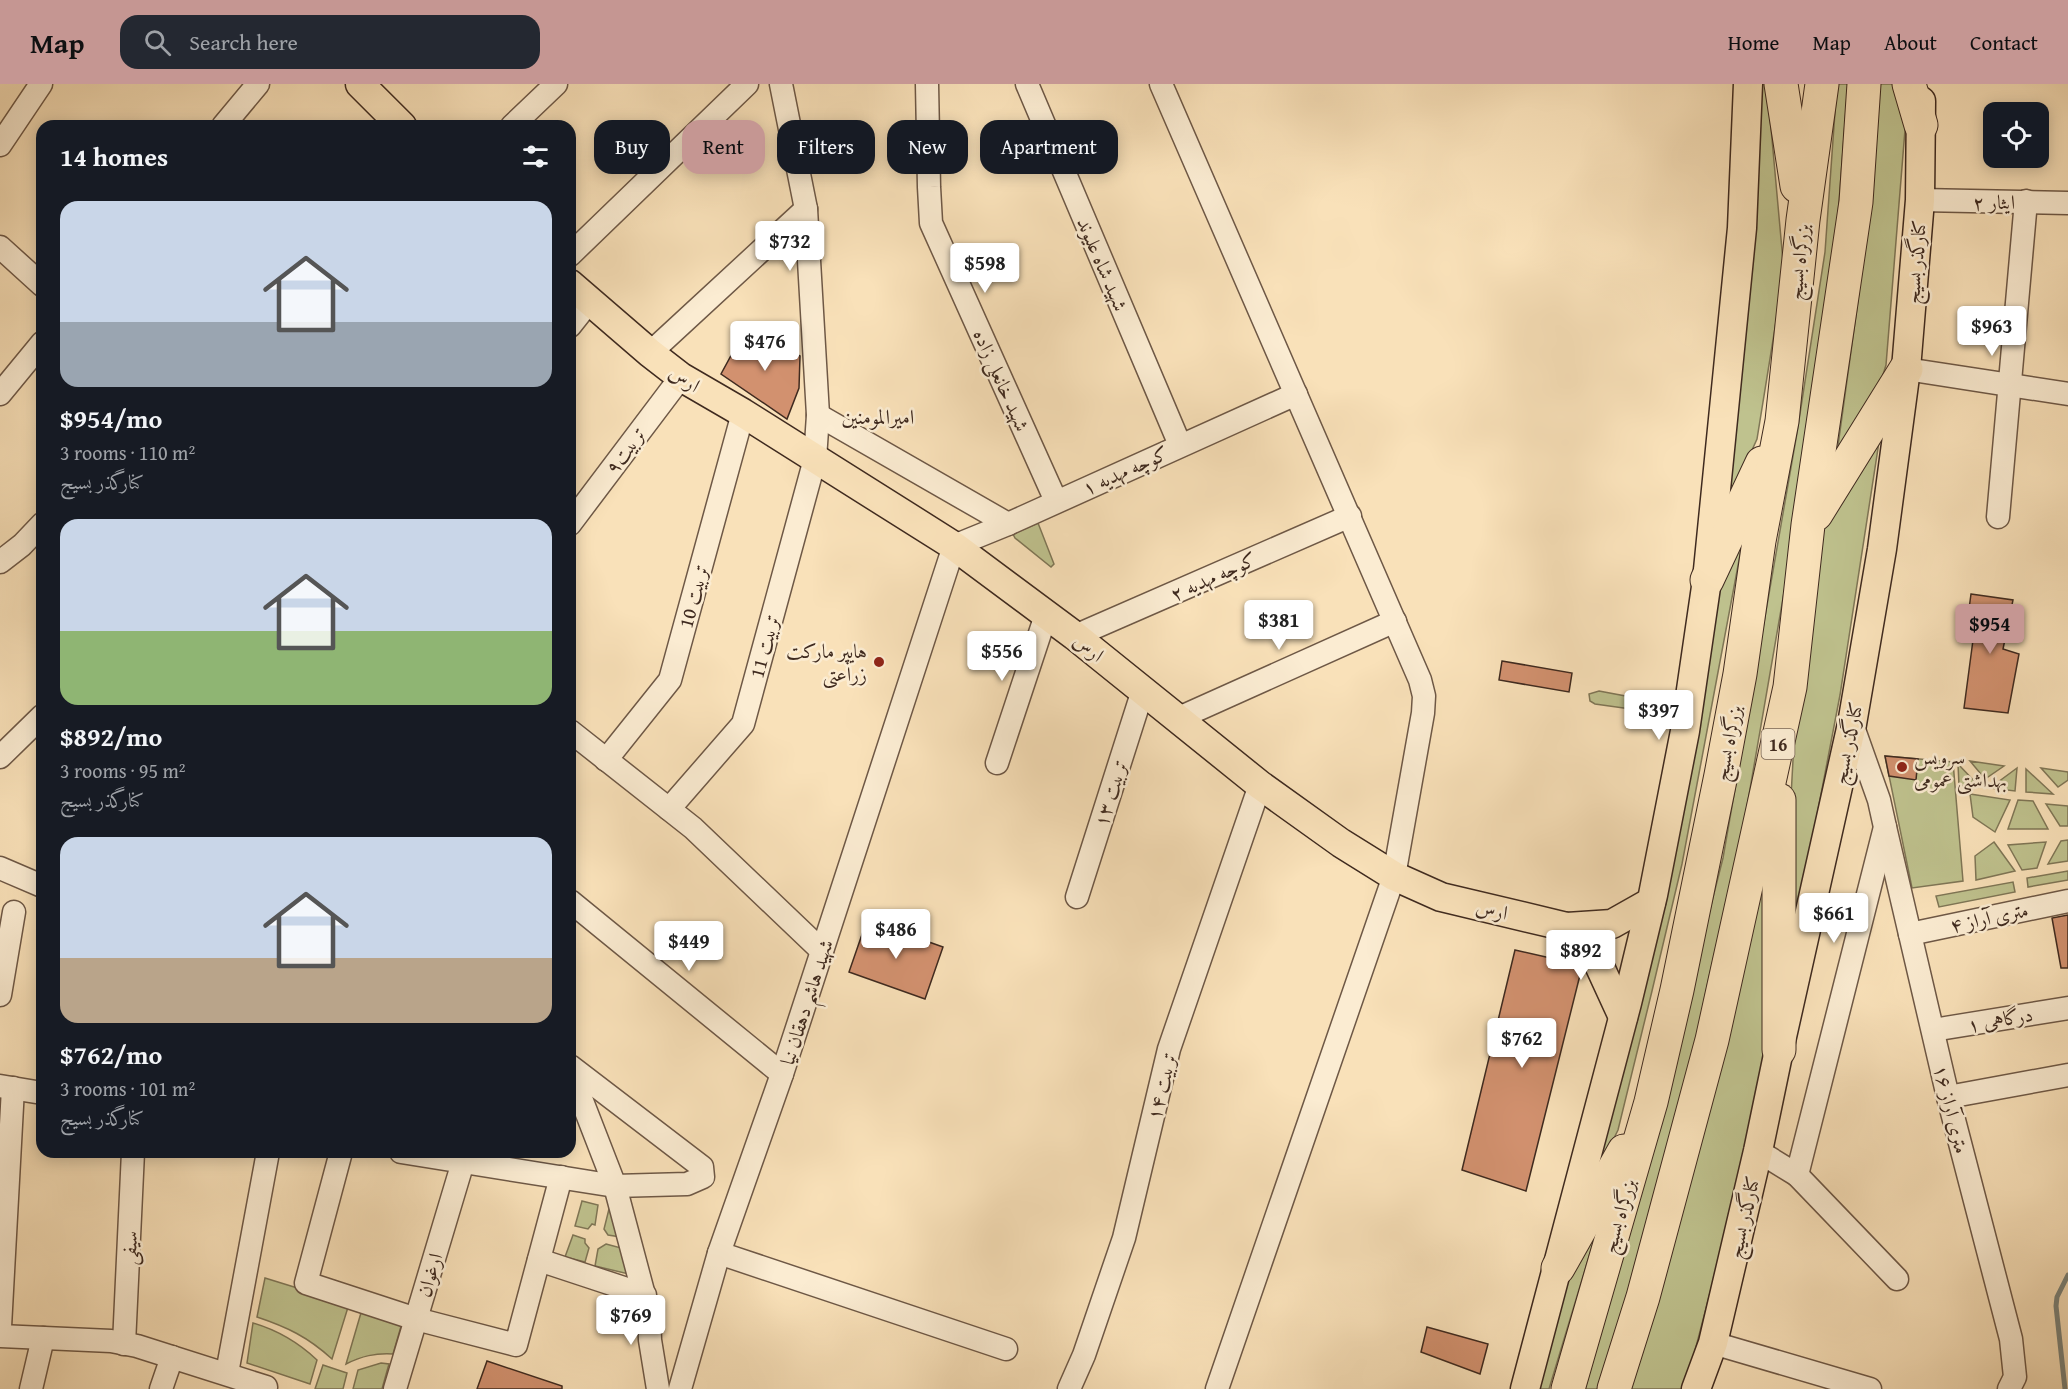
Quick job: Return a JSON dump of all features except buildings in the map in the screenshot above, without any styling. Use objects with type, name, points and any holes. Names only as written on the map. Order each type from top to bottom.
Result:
[{"type":"highway","points":[[1782,84],[1803,220]]},
{"type":"highway","name":"بزرگراه بسیج","points":[[1568,1389],[1651,1102],[1724,764],[1740,674],[1759,541],[1782,421],[1803,220],[1822,84]]},
{"type":"highway","name":"16","points":[[1614,1389],[1643,1298],[1712,1040],[1790,687],[1808,525],[1856,202],[1864,84]]},
{"type":"highway","points":[[1909,84],[1921,125]]},
{"type":"highway","points":[[1808,525],[1906,369]]},
{"type":"highway","points":[[1707,580],[1782,421]]},
{"type":"highway","points":[[1779,736],[1779,1050]]},
{"type":"highway","points":[[1558,1269],[1651,1102]]},
{"type":"main road","points":[[1525,1389],[1558,1269],[1651,902],[1684,731],[1707,580],[1742,228],[1748,84]]},
{"type":"main road","name":"کنارگذر بسیج","points":[[1696,1389],[1713,1343],[1852,724],[1882,549],[1906,369],[1920,200],[1921,84]]},
{"type":"main road","points":[[367,86],[392,120]]},
{"type":"main road","name":"ارس","points":[[580,293],[681,377],[743,413],[954,546],[1075,636],[1260,785],[1341,843],[1394,876],[1441,897],[1567,927]]},
{"type":"main road","points":[[1567,927],[1612,924],[1651,902]]},
{"type":"main road","points":[[1567,927],[1594,954],[1623,1017]]},
{"type":"street","points":[[0,145],[41,84]]},
{"type":"street","points":[[228,120],[258,84]]},
{"type":"street","points":[[518,120],[556,84]]},
{"type":"street","points":[[576,249],[747,84]]},
{"type":"street","name":"تربیت 11","points":[[669,809],[742,724],[815,459],[818,415],[806,209],[781,84]]},
{"type":"street","name":"شهید خانعلی زاده","points":[[927,84],[928,187],[931,223],[1056,501]]},
{"type":"street","name":"شهید شاه علیوند","points":[[1027,84],[1180,445]]},
{"type":"street","points":[[1161,84],[1350,516],[1420,680],[1424,696],[1423,713],[1394,876],[1217,1389]]},
{"type":"street","name":"ایثار ۲","points":[[1920,200],[2068,203]]},
{"type":"street","points":[[1998,517],[2026,201]]},
{"type":"street","points":[[650,353],[806,209]]},
{"type":"street","points":[[0,247],[36,280]]},
{"type":"street","points":[[0,394],[36,350]]},
{"type":"street","points":[[1906,369],[2068,394]]},
{"type":"street","name":"تربیت۹","points":[[576,516],[681,377]]},
{"type":"street","name":"کوچه مهدیه ۱","points":[[954,546],[1008,524],[1296,394]]},
{"type":"street","name":"تربیت 10","points":[[606,760],[670,680],[743,413]]},
{"type":"street","points":[[818,415],[1008,524]]},
{"type":"street","name":"کوچه مهدیه ۲","points":[[1075,636],[1350,516]]},
{"type":"street","points":[[0,562],[36,530]]},
{"type":"street","name":"شهید هاشم دهقان نیا","points":[[680,1389],[719,1253],[782,1074],[954,546]]},
{"type":"street","points":[[997,763],[1047,615]]},
{"type":"street","points":[[1179,718],[1395,621]]},
{"type":"street","name":"تربیت ۱۳","points":[[1077,897],[1143,690]]},
{"type":"street","points":[[0,757],[36,722]]},
{"type":"street","name":"۱۶ متری آراز","points":[[1852,724],[1879,800],[1948,1098],[2011,1339],[2014,1377],[2009,1389]]},
{"type":"street","points":[[576,736],[693,828],[822,951]]},
{"type":"street","name":"تربیت ۱۴","points":[[1069,1389],[1084,1355],[1124,1238],[1169,1049],[1260,785]]},
{"type":"street","points":[[1797,1175],[1885,827]]},
{"type":"street","points":[[0,868],[36,883]]},
{"type":"street","name":"۴ متری آراز","points":[[1910,934],[2068,901]]},
{"type":"street","points":[[576,906],[782,1074]]},
{"type":"street","points":[[0,995],[14,912]]},
{"type":"street","name":"درگاهی ۱","points":[[1933,1030],[2068,1008]]},
{"type":"street","points":[[450,1158],[615,1186],[687,1184],[703,1177],[702,1167],[576,1072]]},
{"type":"street","points":[[1948,1098],[2068,1075]]},
{"type":"street","points":[[576,1084],[615,1186],[645,1295],[658,1389]]},
{"type":"street","points":[[0,1327],[6,1087],[36,1092]]},
{"type":"street","points":[[1758,1150],[1797,1175],[1897,1279]]},
{"type":"street","name":"سیفی","points":[[124,1344],[134,1158]]},
{"type":"street","points":[[227,1373],[267,1158]]},
{"type":"street","points":[[339,1158],[306,1283],[416,1319],[516,1345],[561,1177]]},
{"type":"street","name":"ارغوان","points":[[395,1389],[463,1162]]},
{"type":"street","points":[[719,1253],[1006,1349]]},
{"type":"street","points":[[539,1260],[645,1295]]},
{"type":"street","points":[[0,1336],[111,1341],[227,1373],[266,1387]]},
{"type":"street","points":[[31,1389],[43,1338]]},
{"type":"street","points":[[1713,1343],[1870,1389]]},
{"type":"street","points":[[161,1389],[172,1357]]},
{"type":"green space","points":[[1762,84],[1767,84],[1784,272],[1757,439],[1723,514]]},
{"type":"green space","points":[[1837,84],[1848,84],[1835,254],[1810,442],[1741,841],[1687,1083],[1600,1389],[1585,1389],[1620,1265],[1723,858],[1797,433],[1825,252]]},
{"type":"green space","points":[[1878,84],[1900,84],[1907,105],[1886,365],[1874,404],[1837,453],[1874,167]]},
{"type":"green space","points":[[1881,429],[1840,695],[1790,956],[1788,852],[1796,705],[1822,527]]},
{"type":"green space","points":[[1038,523],[1054,564],[1051,567],[1013,534]]},
{"type":"green space","points":[[1746,523],[1682,864],[1652,991],[1618,1130],[1588,1191],[1715,583]]},
{"type":"green space","points":[[1599,691],[1652,701],[1653,704],[1645,711],[1595,704],[1590,701],[1589,694]]},
{"type":"green space","points":[[1885,756],[1953,762],[1963,881],[1912,888]]},
{"type":"green space","points":[[1970,761],[2004,766],[1985,779]]},
{"type":"green space","points":[[1958,764],[1979,786],[1959,786]]},
{"type":"green space","points":[[2017,768],[2015,791],[1990,788]]},
{"type":"green space","points":[[2041,768],[2068,772],[2068,780],[2058,787]]},
{"type":"green space","points":[[2026,769],[2053,794],[2026,792]]},
{"type":"green space","points":[[1970,794],[2010,800],[1995,832],[1973,817]]},
{"type":"green space","points":[[2018,800],[2033,801],[2048,829],[2008,829]]},
{"type":"green space","points":[[2046,804],[2068,806],[2068,826],[2060,826]]},
{"type":"green space","points":[[2068,840],[2068,861],[2048,864],[2061,841]]},
{"type":"green space","points":[[1994,842],[2015,871],[1976,880],[1975,856]]},
{"type":"green space","points":[[2046,842],[2037,868],[2022,870],[2008,845]]},
{"type":"green space","points":[[1767,852],[1773,1016],[1748,1147],[1685,1389],[1623,1389]]},
{"type":"green space","points":[[2068,871],[2068,880],[2028,887],[2027,878]]},
{"type":"green space","points":[[2013,882],[2015,892],[1939,907],[1936,896]]},
{"type":"green space","points":[[1606,1200],[1549,1389],[1538,1389],[1569,1271]]},
{"type":"green space","points":[[582,1201],[598,1205],[595,1225],[592,1224],[588,1229],[575,1226]]},
{"type":"green space","points":[[610,1205],[621,1237],[608,1235],[604,1229]]},
{"type":"green space","points":[[573,1235],[585,1239],[589,1248],[585,1262],[565,1257]]},
{"type":"green space","points":[[606,1244],[625,1249],[633,1275],[595,1266],[598,1249]]},
{"type":"green space","points":[[265,1278],[349,1304],[332,1359],[297,1334],[257,1317]]},
{"type":"green space","points":[[363,1306],[404,1316],[393,1354],[369,1356],[346,1364]]},
{"type":"green space","points":[[253,1323],[287,1338],[317,1360],[310,1384],[247,1363]]},
{"type":"green space","points":[[381,1363],[389,1364],[382,1389],[353,1389],[358,1370]]},
{"type":"green space","points":[[323,1365],[347,1373],[343,1389],[315,1389]]},
{"type":"waterway","points":[[2065,1389],[2056,1306],[2057,1297],[2068,1275]]},
{"type":"place","name":"هایپر مارکت زراعتی","points":[[879,662]]},
{"type":"place","name":"سرویس بهداشتی عمومی","points":[[1902,767]]},
{"type":"district","name":"امیرالمومنین","points":[[878,416]]}]
